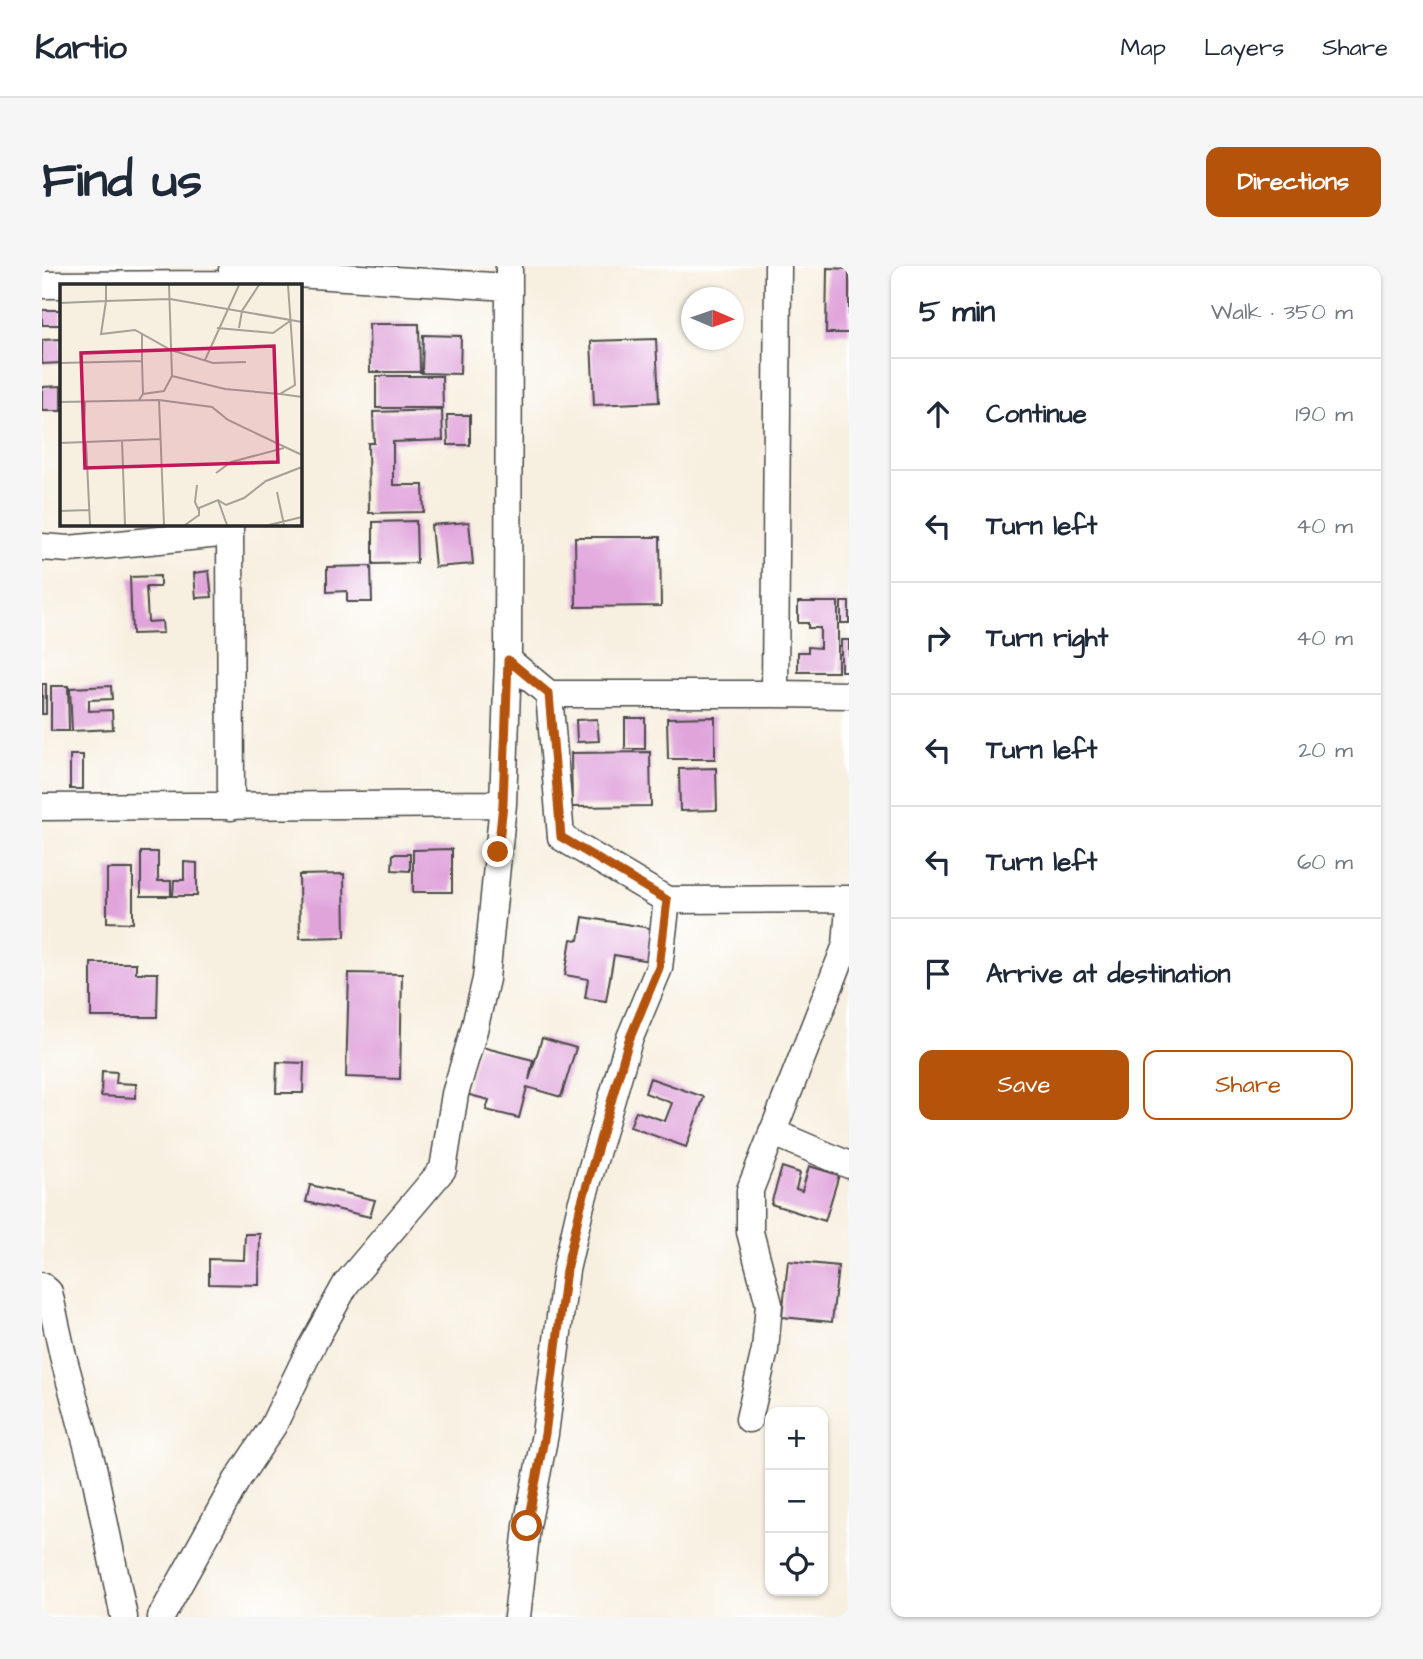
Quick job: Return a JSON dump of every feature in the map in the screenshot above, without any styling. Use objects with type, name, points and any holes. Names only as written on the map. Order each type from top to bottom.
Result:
[{"type":"street","points":[[775,694],[778,266]]},
{"type":"street","points":[[63,284],[229,276],[509,276],[508,660],[503,804],[486,979],[455,1094],[443,1169],[346,1284],[310,1349],[274,1426],[237,1480],[161,1617]]},
{"type":"street","points":[[42,285],[60,284]]},
{"type":"street","points":[[42,547],[69,549],[230,528],[231,807]]},
{"type":"street","points":[[508,660],[549,694],[849,695]]},
{"type":"street","points":[[549,694],[561,837],[667,900],[849,899]]},
{"type":"street","points":[[42,807],[503,804]]},
{"type":"street","points":[[517,1617],[527,1526],[545,1434],[566,1270],[581,1205],[629,1040],[659,968],[667,900]]},
{"type":"street","points":[[749,1419],[765,1350],[769,1304],[750,1232],[750,1190],[846,945],[849,908]]},
{"type":"street","points":[[772,1132],[849,1165]]},
{"type":"street","points":[[42,1286],[49,1292],[94,1471],[124,1617]]},
{"type":"building","points":[[827,268],[849,269],[849,333],[826,333]]},
{"type":"building","points":[[42,310],[60,310],[60,325],[42,325]]},
{"type":"building","points":[[369,324],[419,324],[420,372],[370,372]]},
{"type":"building","points":[[423,335],[461,336],[460,374],[422,373]]},
{"type":"building","points":[[60,339],[60,363],[42,364],[42,340]]},
{"type":"building","points":[[656,339],[659,402],[594,405],[591,341]]},
{"type":"building","points":[[376,376],[442,376],[443,408],[376,408]]},
{"type":"building","points":[[60,386],[60,411],[42,411],[42,387]]},
{"type":"building","points":[[442,410],[443,440],[393,442],[393,485],[423,485],[424,512],[369,513],[368,443],[374,443],[373,412]]},
{"type":"building","points":[[447,415],[470,415],[470,445],[448,445]]},
{"type":"building","points":[[416,521],[417,563],[373,564],[373,522]]},
{"type":"building","points":[[469,522],[473,564],[435,567],[431,525]]},
{"type":"building","points":[[575,537],[660,537],[661,606],[576,607]]},
{"type":"building","points":[[371,566],[372,602],[347,602],[347,591],[327,592],[327,567]]},
{"type":"building","points":[[209,571],[212,597],[196,598],[194,573]]},
{"type":"building","points":[[160,576],[160,587],[146,587],[148,622],[162,621],[163,633],[132,634],[130,577]]},
{"type":"building","points":[[798,602],[838,602],[838,672],[798,672],[798,652],[808,652],[808,647],[820,648],[820,628],[808,628],[808,623],[798,623]]},
{"type":"building","points":[[841,602],[849,602],[849,623],[841,623]]},
{"type":"building","points":[[841,640],[849,640],[849,671],[841,671]]},
{"type":"building","points":[[42,684],[46,684],[46,714],[42,714]]},
{"type":"building","points":[[51,686],[68,686],[69,731],[51,731]]},
{"type":"building","points":[[111,686],[112,699],[89,700],[89,711],[112,710],[113,729],[72,731],[70,688]]},
{"type":"building","points":[[715,717],[715,759],[668,759],[667,718]]},
{"type":"building","points":[[625,718],[645,718],[645,749],[625,749]]},
{"type":"building","points":[[597,719],[599,741],[577,742],[576,720]]},
{"type":"building","points":[[650,752],[651,806],[572,807],[571,753]]},
{"type":"building","points":[[70,755],[83,755],[83,789],[70,789]]},
{"type":"building","points":[[716,768],[717,810],[680,811],[679,769]]},
{"type":"building","points":[[452,849],[452,892],[413,892],[413,850]]},
{"type":"building","points":[[141,852],[158,852],[158,881],[171,881],[171,896],[141,896]]},
{"type":"building","points":[[393,854],[410,854],[410,871],[392,870]]},
{"type":"building","points":[[184,862],[197,863],[197,896],[173,896],[174,880],[184,880]]},
{"type":"building","points":[[107,869],[133,869],[133,923],[107,922]]},
{"type":"building","points":[[344,874],[345,937],[300,938],[299,875]]},
{"type":"building","points":[[583,917],[656,929],[650,961],[614,955],[606,1001],[585,998],[588,979],[565,975],[571,939],[579,940]]},
{"type":"building","points":[[91,963],[136,963],[136,973],[158,973],[157,1017],[91,1017]]},
{"type":"building","points":[[349,973],[402,974],[400,1079],[346,1077]]},
{"type":"building","points":[[542,1038],[576,1048],[561,1097],[527,1087],[519,1118],[486,1110],[489,1100],[466,1094],[478,1046],[533,1060],[529,1080]]},
{"type":"building","points":[[277,1062],[304,1063],[303,1093],[276,1093]]},
{"type":"building","points":[[102,1071],[117,1072],[116,1083],[136,1084],[136,1098],[101,1096]]},
{"type":"building","points":[[650,1078],[704,1097],[686,1147],[630,1127],[636,1111],[665,1121],[672,1103],[645,1093]]},
{"type":"building","points":[[809,1166],[839,1175],[825,1221],[771,1204],[782,1167],[800,1173],[796,1189],[802,1191]]},
{"type":"building","points":[[310,1185],[375,1200],[370,1217],[306,1202]]},
{"type":"building","points":[[245,1234],[260,1234],[259,1285],[209,1284],[209,1259],[244,1260]]},
{"type":"building","points":[[788,1261],[838,1266],[832,1322],[782,1317]]},
{"type":"route","points":[[498,852],[503,804],[508,660],[549,694],[561,837],[667,900],[659,968],[629,1040],[581,1205],[566,1270],[545,1434],[527,1526]]}]
